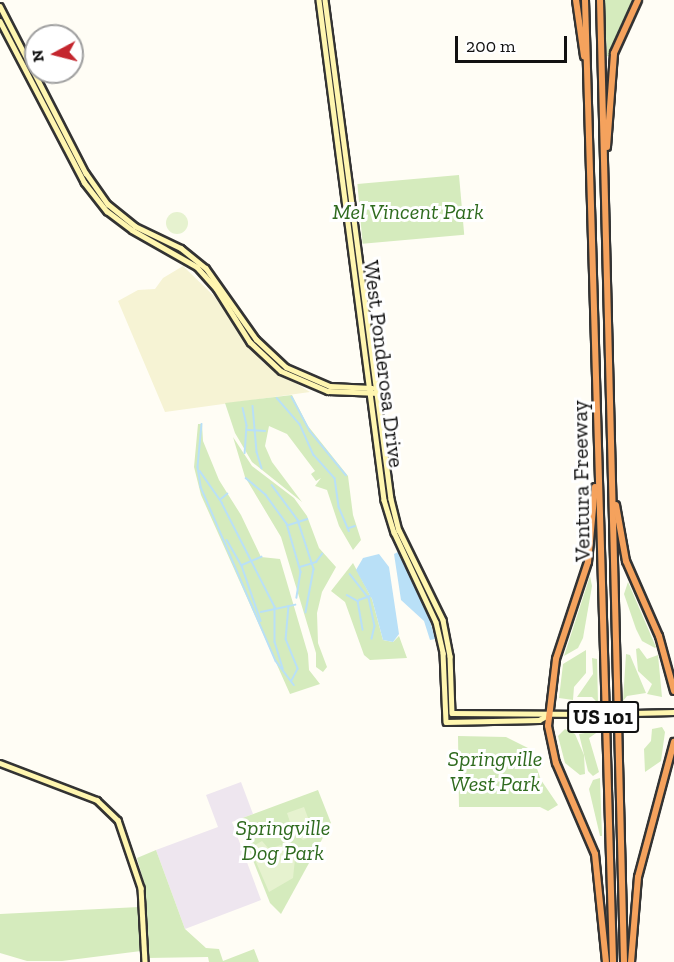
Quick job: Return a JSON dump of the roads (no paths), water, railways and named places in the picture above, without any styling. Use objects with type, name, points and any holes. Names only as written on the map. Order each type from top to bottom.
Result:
[{"type":"highway","points":[[576,0],[590,94]]},
{"type":"highway","name":"Ventura Freeway","points":[[585,0],[590,94],[598,471],[613,962]]},
{"type":"highway","name":"Ventura Freeway","points":[[600,0],[624,962]]},
{"type":"highway","points":[[604,160],[614,53],[638,0]]},
{"type":"highway","points":[[598,471],[588,562],[560,642],[548,715],[556,763],[595,854],[606,962]]},
{"type":"highway","points":[[612,475],[626,561],[659,636],[674,691]]},
{"type":"highway","points":[[631,962],[640,870],[674,742]]},
{"type":"main road","name":"West Ponderosa Drive","points":[[319,0],[323,11],[341,114],[391,499],[398,533],[443,620],[450,656],[452,713]]},
{"type":"main road","name":"West Ponderosa Drive","points":[[325,0],[323,11],[334,114],[384,500],[436,622],[443,659],[446,722],[539,720],[548,715]]},
{"type":"main road","points":[[0,6],[86,173],[106,206]]},
{"type":"main road","points":[[0,21],[84,182],[106,206],[135,226],[194,257],[219,287],[256,339],[286,367],[330,386],[378,390]]},
{"type":"main road","points":[[334,114],[341,114]]},
{"type":"main road","points":[[436,622],[443,620]]},
{"type":"main road","points":[[445,714],[538,711],[548,715],[674,712]]},
{"type":"main road","points":[[0,763],[97,800],[118,820],[141,888],[145,962]]},
{"type":"water","points":[[398,552],[426,606],[435,639],[430,640],[424,621],[401,600],[394,554]]},
{"type":"water","points":[[379,554],[389,567],[399,634],[393,642],[383,640],[372,599],[356,570],[363,558]]},
{"type":"waterway","points":[[292,397],[310,431],[346,475]]},
{"type":"waterway","points":[[277,398],[300,424],[314,455],[335,478],[339,507],[349,531]]},
{"type":"waterway","points":[[253,406],[257,452],[262,468]]},
{"type":"waterway","points":[[243,408],[247,426],[245,453]]},
{"type":"waterway","points":[[202,424],[198,467],[201,487],[276,661],[294,685]]},
{"type":"waterway","points":[[248,430],[265,431]]},
{"type":"waterway","points":[[200,471],[222,503],[275,607],[275,642],[283,669]]},
{"type":"waterway","points":[[246,478],[266,495],[287,524],[301,572],[297,598]]},
{"type":"waterway","points":[[272,485],[298,520],[314,569],[306,612]]},
{"type":"waterway","points":[[221,499],[227,494]]},
{"type":"waterway","points":[[289,525],[307,519]]},
{"type":"waterway","points":[[349,528],[355,526]]},
{"type":"waterway","points":[[227,540],[242,566],[261,621]]},
{"type":"waterway","points":[[300,567],[316,562],[322,554]]},
{"type":"waterway","points":[[242,565],[261,557]]},
{"type":"waterway","points":[[350,574],[369,598],[375,626],[372,639]]},
{"type":"waterway","points":[[347,595],[358,601],[363,630]]},
{"type":"waterway","points":[[359,600],[370,596]]},
{"type":"waterway","points":[[261,612],[295,605]]},
{"type":"waterway","points":[[289,606],[286,639],[298,669],[292,681]]},
{"type":"park label","name":"Mel Vincent Park","points":[[408,212]]},
{"type":"park label","name":"Springville West Park","points":[[495,770]]},
{"type":"park label","name":"Springville Dog Park","points":[[283,840]]}]
